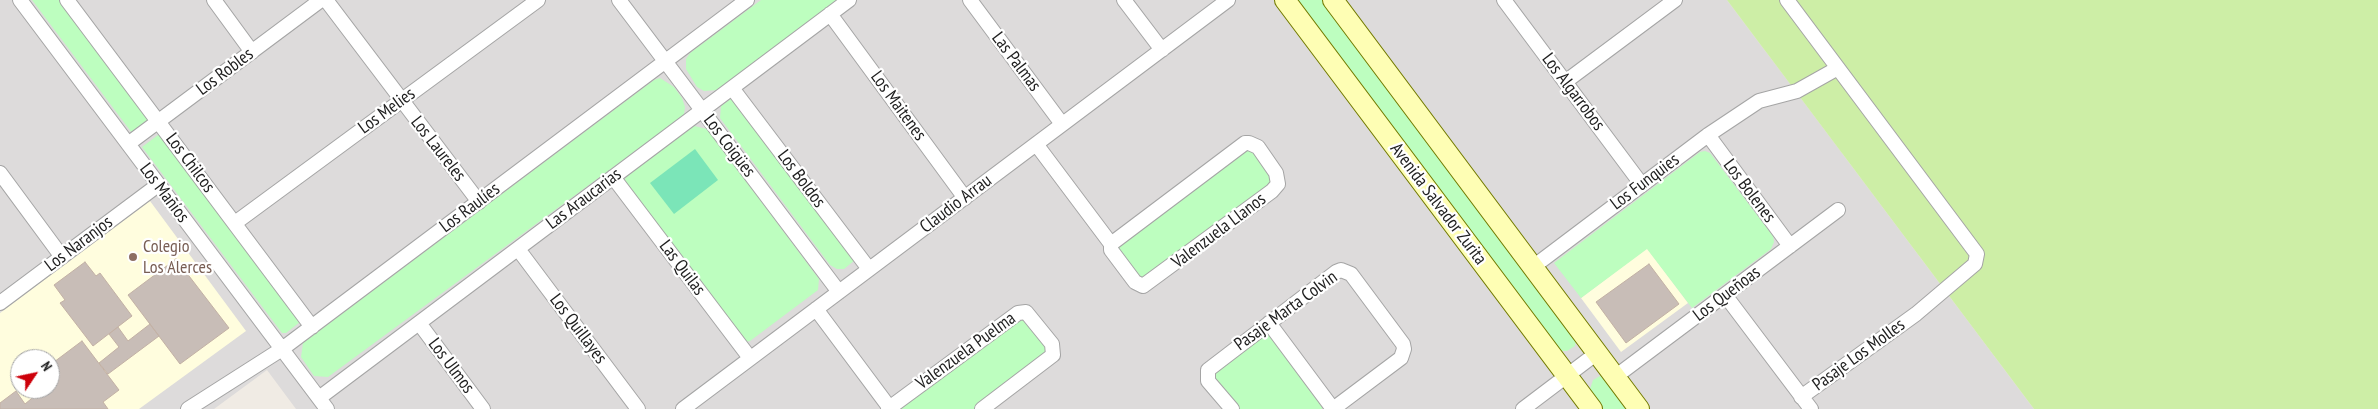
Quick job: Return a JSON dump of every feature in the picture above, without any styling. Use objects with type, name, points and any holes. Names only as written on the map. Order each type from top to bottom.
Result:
[{"type":"main road","name":"Avenida Salvador Zurita","points":[[1285,0],[1592,409]]},
{"type":"main road","points":[[1333,0],[1639,409]]},
{"type":"street","name":"Los Mañíos","points":[[20,0],[323,403]]},
{"type":"street","name":"Los Chilcos","points":[[67,0],[312,327]]},
{"type":"street","points":[[214,0],[252,52]]},
{"type":"street","name":"Los Robles","points":[[128,144],[321,0]]},
{"type":"street","name":"Los Laureles","points":[[326,0],[479,202]]},
{"type":"street","name":"Los Melies","points":[[235,224],[538,0]]},
{"type":"street","name":"Los Coigües","points":[[619,0],[839,292]]},
{"type":"street","name":"Los Raulíes","points":[[188,409],[282,350],[747,0]]},
{"type":"street","name":"Las Araucarias","points":[[323,403],[419,322],[850,0]]},
{"type":"street","name":"Las Palmas","points":[[970,0],[1062,124]]},
{"type":"street","points":[[1124,0],[1162,50]]},
{"type":"street","name":"Claudio Arrau","points":[[683,409],[1228,0]]},
{"type":"street","name":"Los Algarrobos","points":[[1504,0],[1642,185]]},
{"type":"street","points":[[1565,82],[1675,0]]},
{"type":"street","name":"Pasaje Los Molles","points":[[1787,0],[1977,254],[1975,264],[1916,314],[1802,397]]},
{"type":"street","name":"Los Maitenes","points":[[830,14],[965,198]]},
{"type":"street","name":"Los Funquies","points":[[1532,267],[1708,135],[1758,100],[1797,91],[1838,68]]},
{"type":"street","name":"Los Boldos","points":[[732,88],[869,269]]},
{"type":"street","name":"Los Bolenes","points":[[1708,135],[1790,246]]},
{"type":"street","name":"Valenzuela Llanos","points":[[1036,144],[1111,244],[1111,250],[1135,282],[1143,286],[1147,285],[1272,191],[1278,184],[1276,173],[1258,147],[1245,143],[1111,244]]},
{"type":"street","points":[[0,174],[62,257]]},
{"type":"street","name":"Las Quilas","points":[[614,177],[750,358]]},
{"type":"street","name":"Los Naranjos","points":[[0,303],[158,184]]},
{"type":"street","name":"Los Queñoas","points":[[1615,377],[1838,210]]},
{"type":"street","name":"Los Quillayes","points":[[518,248],[638,409]]},
{"type":"street","name":"Pasaje Marta Colvin","points":[[1232,409],[1208,381],[1208,370],[1268,323],[1341,270],[1351,274],[1403,344],[1404,349],[1401,358],[1333,409]]},
{"type":"street","points":[[1725,295],[1811,409]]},
{"type":"street","name":"Valenzuela Puelma","points":[[816,309],[889,408],[1020,312],[1026,312],[1052,344],[1053,355],[982,409]]},
{"type":"street","name":"Los Ulmos","points":[[419,322],[483,409]]},
{"type":"street","points":[[1268,323],[1333,409]]},
{"type":"street","points":[[1523,409],[1597,353]]},
{"type":"shaded area","points":[[0,0],[1727,0],[2034,409],[296,409],[267,370],[214,409],[0,409]]},
{"type":"shaded area","name":"Colegio Los Alerces","points":[[150,201],[246,331],[139,409],[0,409],[0,313]]},
{"type":"shaded area","points":[[1647,248],[1688,303],[1621,352],[1581,298]]},
{"type":"green space","points":[[32,0],[63,0],[152,119],[132,133]]},
{"type":"green space","points":[[761,0],[838,0],[718,90],[704,91],[697,87],[686,69],[686,59],[690,53]]},
{"type":"green space","points":[[1297,0],[1322,0],[1576,338],[1575,346],[1567,351],[1560,351]]},
{"type":"green space","points":[[1727,0],[2378,0],[2378,409],[2034,409]]},
{"type":"green space","points":[[660,78],[674,87],[682,98],[685,107],[684,114],[680,118],[328,377],[314,376],[301,357],[303,343],[654,80]]},
{"type":"green space","points":[[732,98],[855,260],[844,269],[837,269],[830,265],[720,118],[721,106]]},
{"type":"green space","points":[[694,126],[707,129],[819,279],[818,290],[750,341],[745,342],[624,181],[626,177]]},
{"type":"green space","points":[[162,132],[300,322],[286,333],[282,333],[142,147]]},
{"type":"green space","points":[[1251,148],[1272,176],[1273,182],[1144,279],[1138,278],[1117,246],[1243,149]]},
{"type":"green space","points":[[695,149],[718,180],[674,214],[650,183]]},
{"type":"green space","points":[[1700,152],[1710,153],[1773,236],[1774,242],[1771,249],[1692,308],[1647,249],[1581,298],[1554,263]]},
{"type":"green space","points":[[1022,317],[1048,346],[1049,353],[976,409],[896,409]]},
{"type":"green space","points":[[1264,332],[1270,332],[1323,407],[1322,409],[1236,409],[1213,381],[1214,370]]},
{"type":"green space","points":[[1600,376],[1604,377],[1629,409],[1603,409],[1590,389],[1593,380]]},
{"type":"building","points":[[176,259],[229,328],[180,364],[128,295]]},
{"type":"building","points":[[85,262],[96,276],[100,273],[132,316],[93,346],[60,303],[65,300],[54,285]]},
{"type":"building","points":[[1649,264],[1679,304],[1626,343],[1596,302]]},
{"type":"building","points":[[150,324],[159,336],[108,374],[99,363],[119,347],[109,334],[118,327],[128,341]]},
{"type":"building","points":[[82,341],[119,390],[103,402],[108,409],[0,409],[0,403],[10,396],[10,399],[22,399],[25,404],[31,399],[60,399],[60,358]]},
{"type":"place","name":"Colegio Los Alerces","points":[[133,257]]}]
